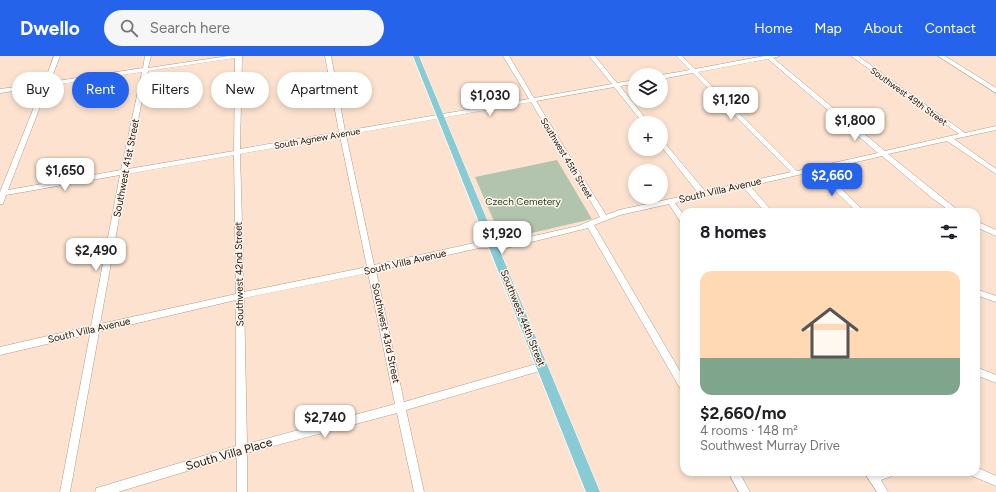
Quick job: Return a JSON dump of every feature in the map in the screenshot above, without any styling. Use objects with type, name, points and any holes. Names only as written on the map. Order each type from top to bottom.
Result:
[{"type":"main road","name":"Southwest 44th Street","points":[[416,56],[593,492]]},
{"type":"street","points":[[51,72],[57,56]]},
{"type":"street","name":"Southwest 41st Street","points":[[65,492],[124,172],[148,56]]},
{"type":"street","points":[[64,81],[238,56]]},
{"type":"street","name":"Southwest 42nd Street","points":[[238,56],[237,152],[242,492]]},
{"type":"street","name":"Southwest 43rd Street","points":[[328,56],[342,133],[402,407],[419,492]]},
{"type":"street","name":"Southwest 45th Street","points":[[506,56],[604,218]]},
{"type":"street","points":[[592,56],[640,116]]},
{"type":"street","points":[[679,56],[796,173]]},
{"type":"street","points":[[668,76],[777,56]]},
{"type":"street","name":"Southwest 49th Street","points":[[854,56],[964,135]]},
{"type":"street","points":[[940,56],[996,91]]},
{"type":"street","points":[[767,57],[951,208]]},
{"type":"street","name":"South Agnew Avenue","points":[[2,194],[628,83]]},
{"type":"street","points":[[0,91],[12,89]]},
{"type":"street","points":[[0,202],[36,108]]},
{"type":"street","name":"South Villa Avenue","points":[[0,351],[240,296],[479,245],[507,245],[590,225],[619,213],[996,128]]},
{"type":"street","name":"Southwest 49th Street","points":[[949,139],[996,172]]},
{"type":"street","points":[[668,151],[703,194]]},
{"type":"street","points":[[816,168],[857,208]]},
{"type":"street","points":[[745,185],[765,208]]},
{"type":"street","points":[[670,202],[680,216]]},
{"type":"street","points":[[590,225],[680,380]]},
{"type":"street","points":[[980,226],[996,233]]},
{"type":"street","points":[[980,293],[996,299]]},
{"type":"street","name":"South Villa Place","points":[[100,492],[241,450],[402,407],[543,366]]},
{"type":"street","points":[[980,373],[996,379]]},
{"type":"street","points":[[980,474],[996,481]]},
{"type":"street","points":[[735,476],[745,492]]},
{"type":"street","points":[[872,476],[883,492]]},
{"type":"green space","name":"Czech Cemetery","points":[[557,160],[592,219],[502,240],[475,177]]}]
